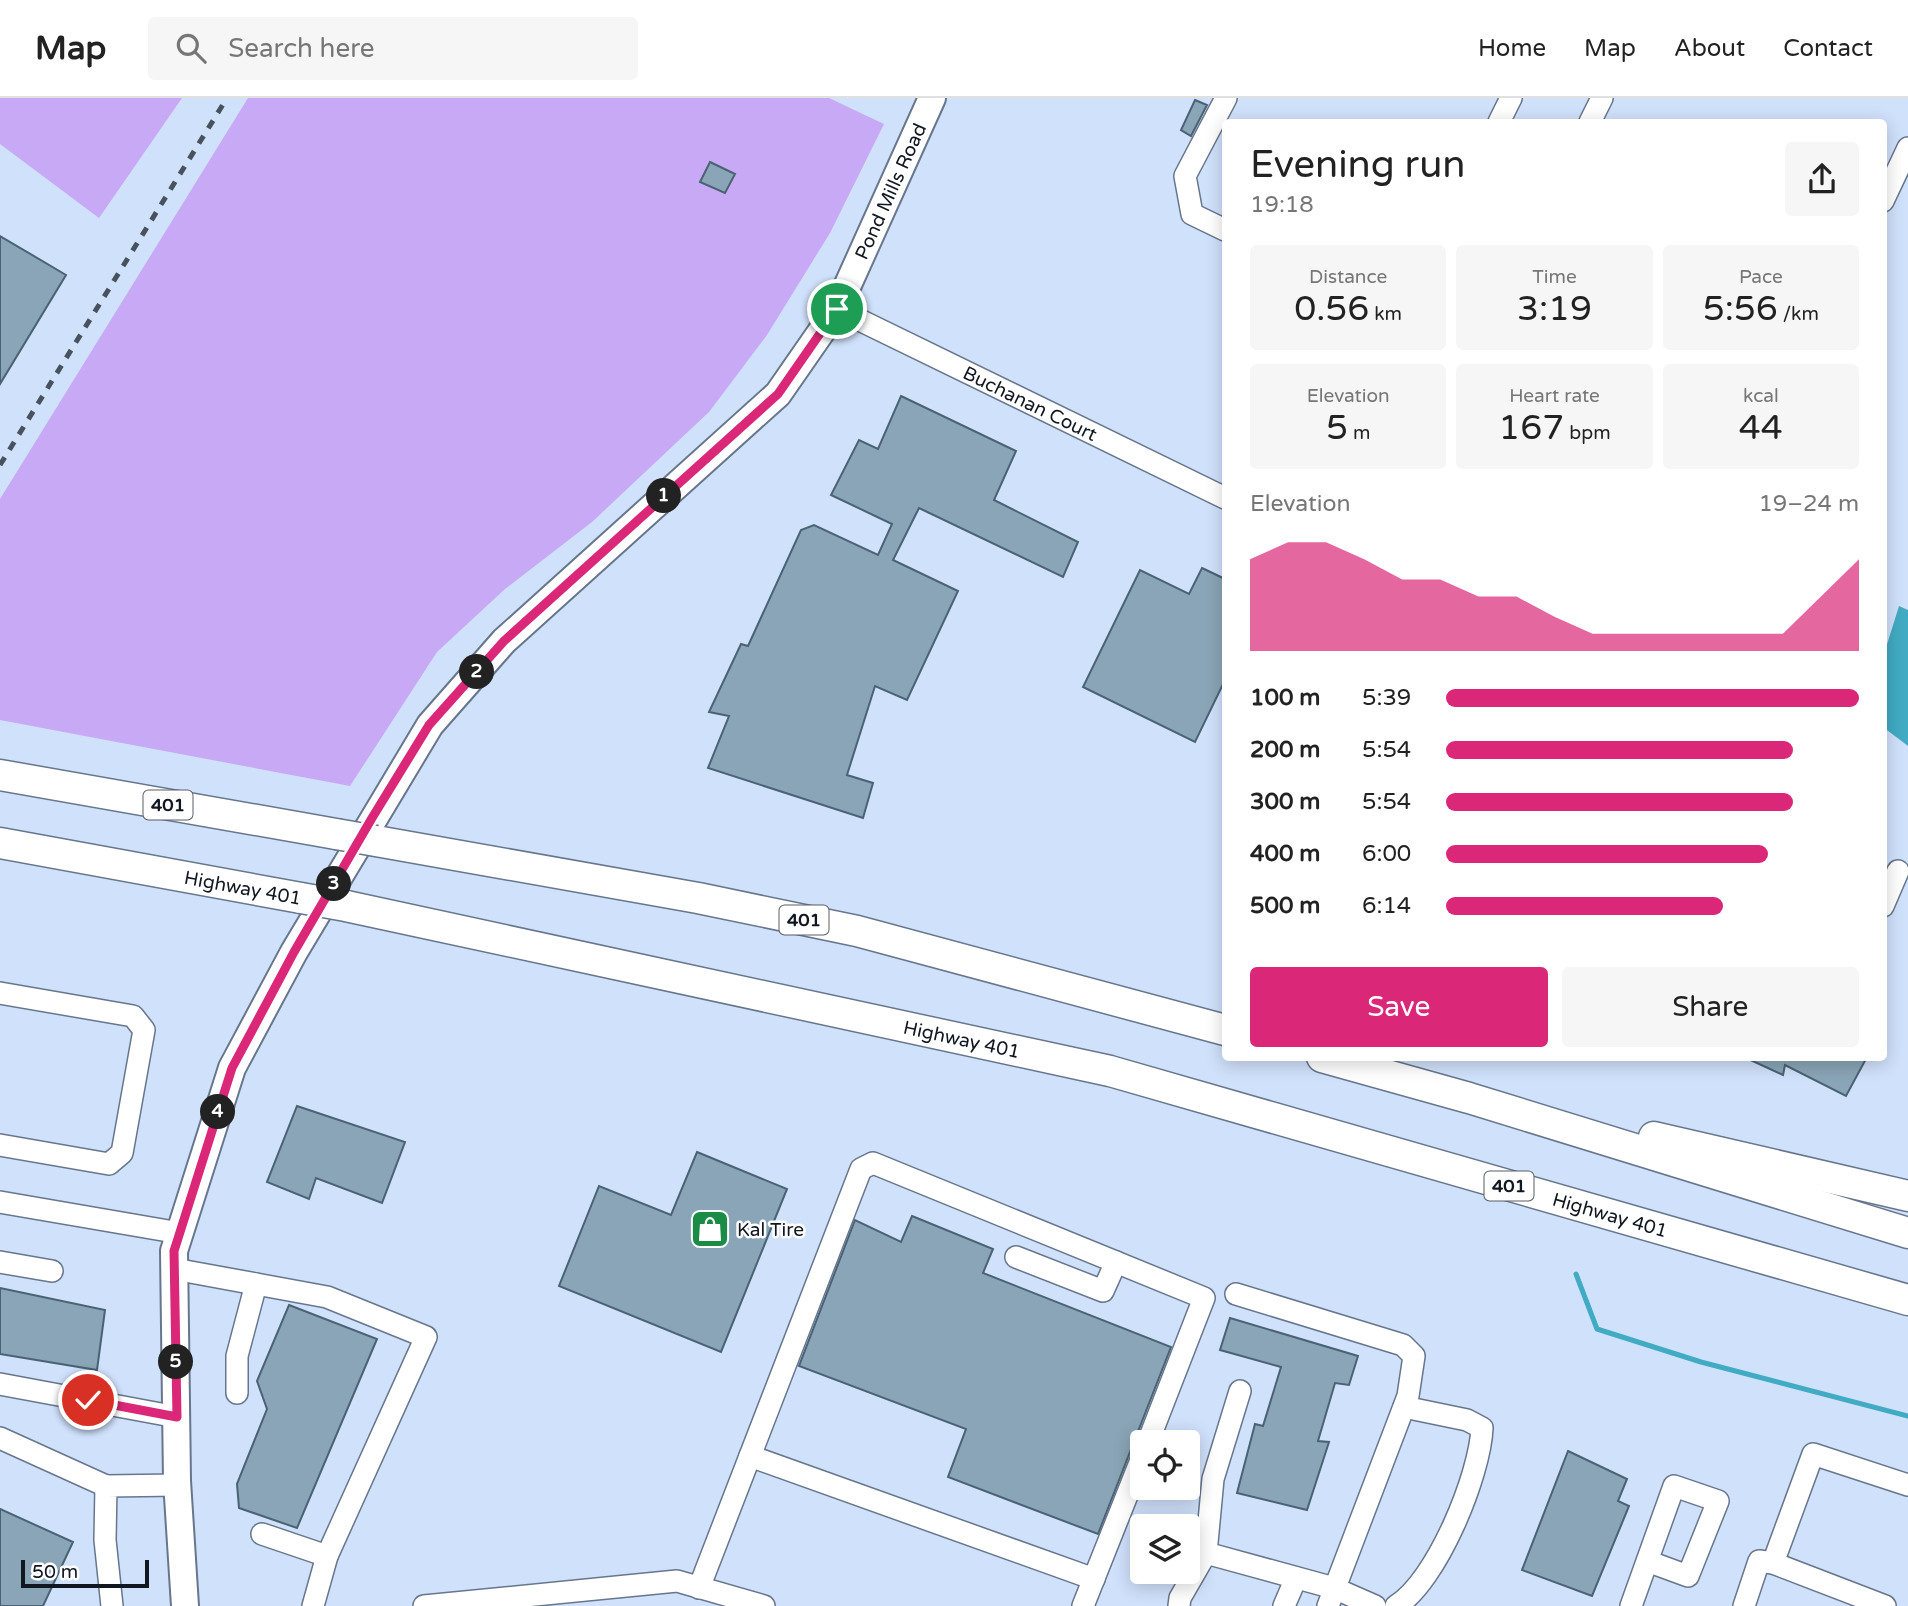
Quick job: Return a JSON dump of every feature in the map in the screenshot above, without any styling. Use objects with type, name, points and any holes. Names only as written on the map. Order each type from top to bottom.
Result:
[{"type":"highway","name":"401","points":[[0,775],[698,898],[857,931],[1222,1029]]},
{"type":"highway","name":"Highway 401","points":[[0,843],[346,906],[1110,1070],[1908,1300]]},
{"type":"highway","points":[[1336,1061],[1469,1098],[1908,1233]]},
{"type":"highway","points":[[1469,1098],[1582,1120],[1908,1196]]},
{"type":"highway","points":[[1770,1262],[1908,1316]]},
{"type":"main road","name":"Pond Mills Road","points":[[185,1606],[178,1485],[174,1251],[232,1068],[294,952],[429,725],[504,641],[778,394],[837,309],[932,98]]},
{"type":"street","points":[[1222,229],[1192,214],[1185,176],[1226,98]]},
{"type":"street","points":[[1500,119],[1511,98]]},
{"type":"street","points":[[1592,119],[1602,98]]},
{"type":"street","points":[[1887,193],[1908,148]]},
{"type":"street","name":"Buchanan Court","points":[[837,309],[1222,497]]},
{"type":"street","points":[[1887,894],[1896,868]]},
{"type":"street","points":[[0,993],[133,1016],[144,1030],[122,1153],[109,1164],[0,1145]]},
{"type":"street","points":[[699,1588],[861,1169],[873,1163],[1204,1298],[1153,1430]]},
{"type":"street","points":[[0,1202],[180,1233]]},
{"type":"street","points":[[1016,1257],[1103,1291],[1116,1262]]},
{"type":"street","points":[[0,1262],[52,1271]]},
{"type":"street","points":[[174,1269],[327,1297],[426,1337],[327,1556],[313,1606]]},
{"type":"street","points":[[237,1393],[237,1356],[257,1283]]},
{"type":"street","points":[[1236,1294],[1403,1345],[1414,1356],[1404,1406],[1331,1597]]},
{"type":"street","points":[[0,1384],[177,1417]]},
{"type":"street","points":[[1179,1606],[1180,1598],[1206,1553],[1213,1479],[1240,1391]]},
{"type":"street","points":[[1396,1606],[1424,1577],[1446,1542],[1473,1477],[1482,1428],[1467,1420],[1404,1406]]},
{"type":"street","points":[[0,1438],[106,1486],[178,1485]]},
{"type":"street","points":[[1773,1563],[1813,1454],[1908,1485]]},
{"type":"street","points":[[750,1456],[1094,1579]]},
{"type":"street","points":[[106,1486],[106,1540],[112,1606]]},
{"type":"street","points":[[1083,1606],[1130,1488]]},
{"type":"street","points":[[262,1534],[327,1556]]},
{"type":"street","points":[[1206,1553],[1296,1578],[1331,1597],[1375,1606]]},
{"type":"street","points":[[1744,1606],[1759,1561],[1773,1563],[1885,1606]]},
{"type":"street","points":[[1631,1606],[1647,1562]]},
{"type":"street","points":[[1284,1606],[1296,1578]]},
{"type":"street","points":[[424,1606],[677,1581],[764,1606]]},
{"type":"shaded area","points":[[0,98],[182,98],[99,218],[0,144]]},
{"type":"shaded area","points":[[248,98],[829,98],[884,124],[830,233],[767,335],[709,412],[592,522],[505,589],[437,652],[350,786],[0,720],[0,499]]},
{"type":"water","points":[[1899,606],[1908,610],[1908,746],[1887,730],[1887,644]]},
{"type":"building","points":[[1195,100],[1207,105],[1191,136],[1181,130]]},
{"type":"building","points":[[710,162],[735,174],[725,193],[700,182]]},
{"type":"building","points":[[0,236],[66,275],[0,384]]},
{"type":"building","points":[[901,396],[1016,451],[994,500],[1078,542],[1063,577],[919,508],[893,560],[958,591],[907,700],[875,686],[847,775],[873,783],[863,818],[708,768],[729,716],[709,712],[741,644],[748,646],[801,530],[814,525],[878,555],[892,524],[831,495],[859,440],[878,449]]},
{"type":"building","points":[[1202,568],[1222,578],[1222,686],[1195,742],[1083,687],[1140,570],[1189,594]]},
{"type":"building","points":[[1753,1061],[1865,1061],[1846,1096],[1785,1065],[1783,1075]]},
{"type":"building","points":[[297,1106],[405,1142],[382,1203],[316,1178],[309,1199],[267,1182]]},
{"type":"building","points":[[697,1152],[787,1189],[721,1352],[559,1286],[599,1186],[671,1215]]},
{"type":"building","points":[[912,1216],[993,1249],[983,1273],[1171,1347],[1139,1430],[1130,1430],[1130,1452],[1098,1534],[948,1477],[966,1429],[799,1366],[855,1220],[901,1242]]},
{"type":"building","points":[[0,1288],[105,1310],[97,1370],[0,1354]]},
{"type":"building","points":[[289,1305],[377,1339],[297,1528],[239,1508],[237,1484],[267,1409],[257,1381]]},
{"type":"building","points":[[1230,1318],[1358,1356],[1349,1385],[1335,1383],[1318,1441],[1329,1442],[1307,1510],[1237,1493],[1255,1424],[1263,1426],[1281,1367],[1220,1350]]},
{"type":"building","points":[[1568,1451],[1627,1479],[1618,1501],[1629,1506],[1592,1596],[1522,1570]]},
{"type":"building","points":[[0,1509],[73,1542],[43,1606],[0,1606]]},
{"type":"waterway","points":[[1576,1274],[1597,1329],[1701,1362],[1908,1416]]},
{"type":"railway","points":[[0,465],[227,98]]},
{"type":"place","name":"Kal Tire","points":[[710,1229]]},
{"type":"route","points":[[88,1400],[177,1417],[174,1251],[232,1068],[294,952],[429,725],[504,641],[778,394],[837,309]]}]
